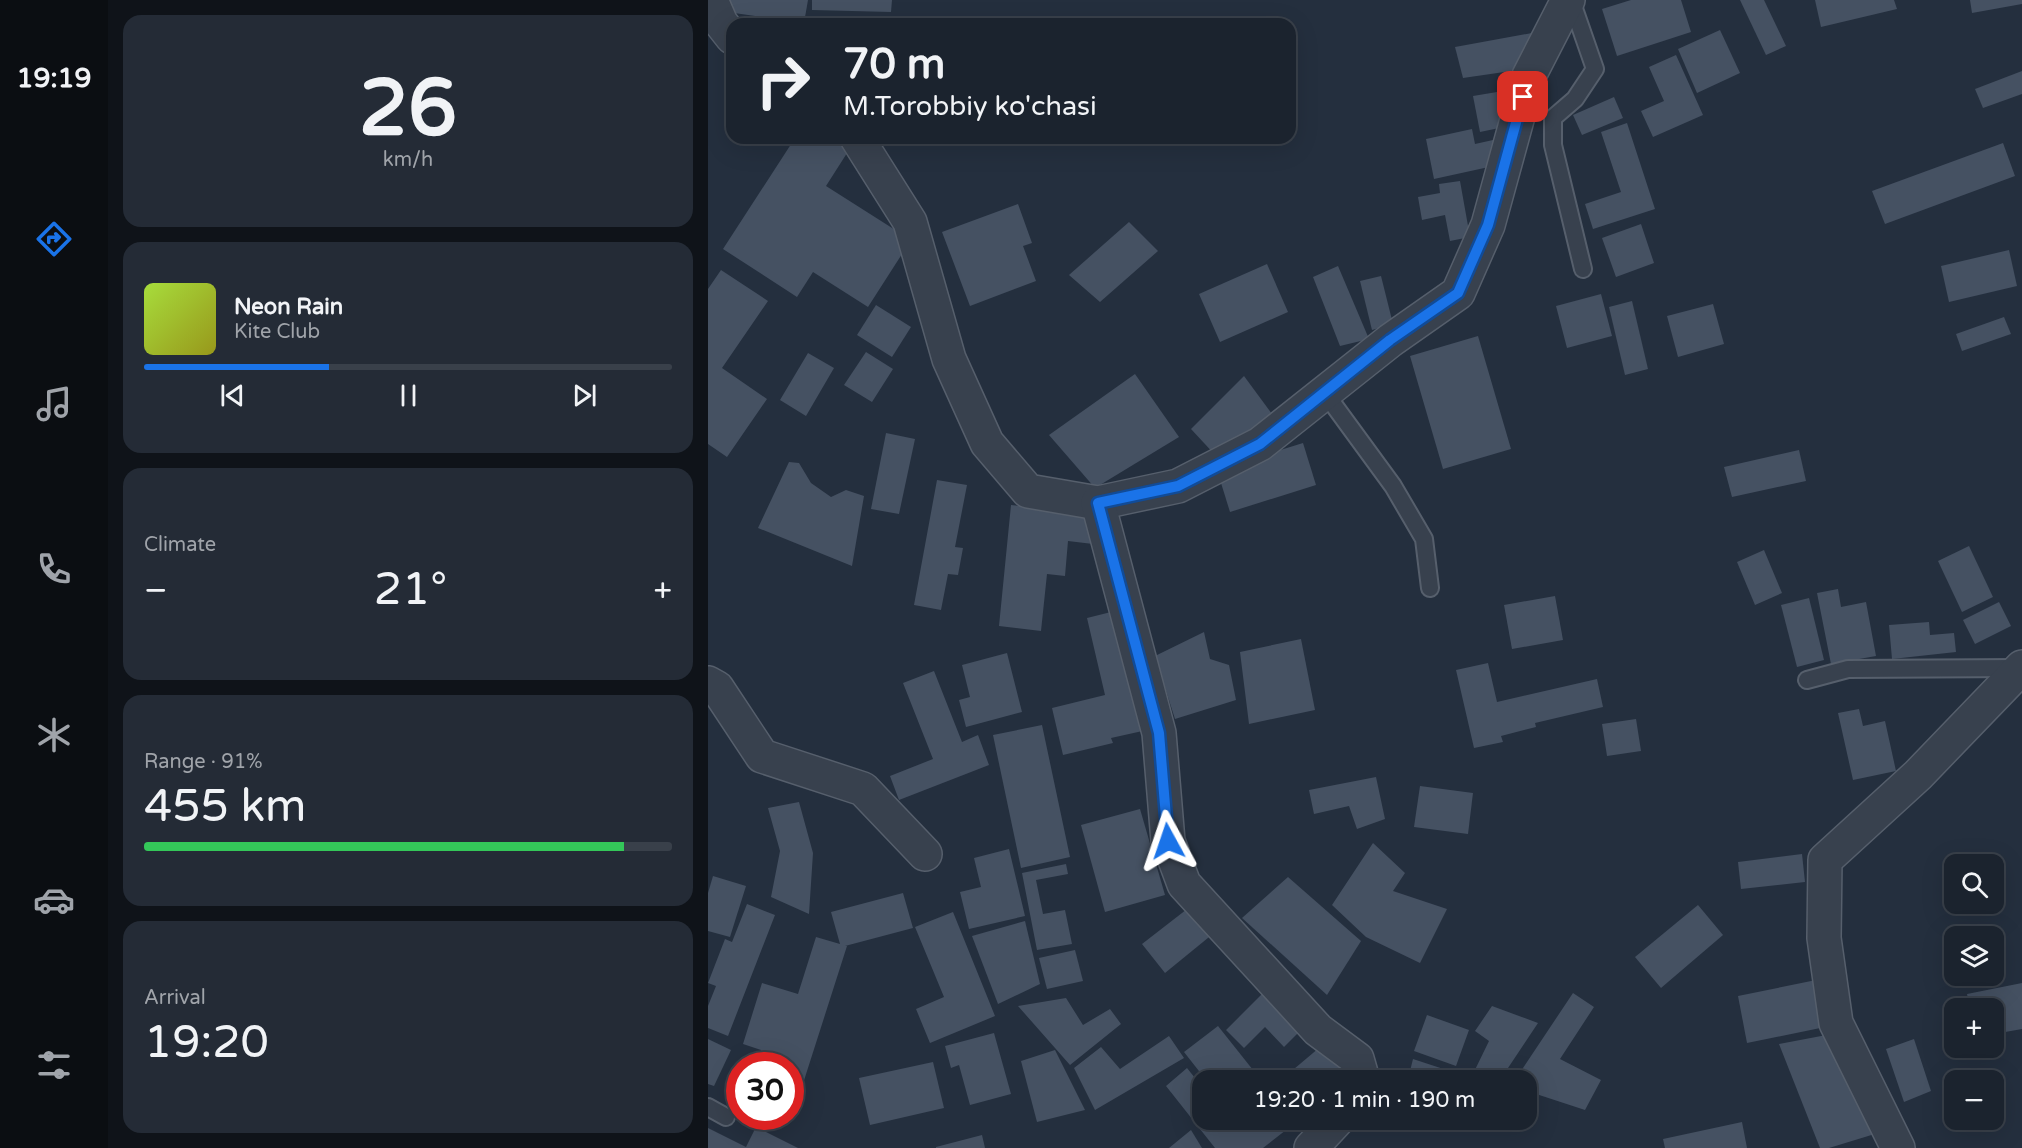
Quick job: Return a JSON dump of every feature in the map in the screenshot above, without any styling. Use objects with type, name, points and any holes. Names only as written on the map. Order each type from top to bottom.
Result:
[{"type":"street","points":[[711,0],[726,29]]},
{"type":"street","points":[[861,144],[910,222],[949,359],[987,443],[1028,491],[1098,503],[1178,486],[1260,444],[1390,340],[1458,293],[1488,225],[1529,76],[1569,0]]},
{"type":"street","points":[[1098,503],[1159,733],[1168,841],[1184,884],[1318,1030],[1357,1059],[1361,1070]]},
{"type":"street","points":[[1898,1148],[1836,1023],[1824,938],[1825,860],[1918,775],[2021,667]]},
{"type":"street","points":[[708,683],[717,688],[762,756],[863,789],[926,854]]},
{"type":"street","points":[[1311,1148],[1328,1130]]},
{"type":"lane","points":[[1569,0],[1594,69],[1575,99],[1553,118],[1553,145],[1583,269]]},
{"type":"lane","points":[[1325,393],[1393,486],[1424,539],[1430,588]]},
{"type":"lane","points":[[1807,680],[1848,669],[2021,667]]},
{"type":"lane","points":[[708,1107],[726,1117]]},
{"type":"building","points":[[729,0],[808,0],[805,18],[769,18],[727,12]]},
{"type":"building","points":[[812,0],[892,0],[891,12],[812,10]]},
{"type":"building","points":[[1631,0],[1681,0],[1691,32],[1617,56],[1602,9]]},
{"type":"building","points":[[1740,0],[1764,0],[1786,46],[1766,55]]},
{"type":"building","points":[[1815,0],[1894,0],[1897,9],[1821,27]]},
{"type":"building","points":[[1970,0],[2022,0],[2022,4],[1972,13]]},
{"type":"building","points":[[1720,30],[1740,73],[1697,93],[1678,49]]},
{"type":"building","points":[[1532,33],[1525,69],[1463,78],[1455,47]]},
{"type":"building","points":[[1676,55],[1703,115],[1653,137],[1641,111],[1664,101],[1649,67]]},
{"type":"building","points":[[2022,71],[2022,94],[1983,108],[1975,89]]},
{"type":"building","points":[[1497,92],[1504,127],[1480,132],[1473,96]]},
{"type":"building","points":[[1614,97],[1623,118],[1582,135],[1573,115]]},
{"type":"building","points":[[1627,123],[1655,209],[1593,229],[1585,204],[1621,192],[1601,132]]},
{"type":"building","points":[[1472,129],[1475,144],[1493,140],[1498,165],[1434,179],[1426,139]]},
{"type":"building","points":[[2003,143],[2015,176],[1885,224],[1872,191]]},
{"type":"building","points":[[791,144],[840,144],[849,150],[826,186],[911,240],[868,307],[813,272],[797,297],[723,249]]},
{"type":"building","points":[[1460,181],[1470,237],[1450,241],[1445,215],[1422,220],[1418,197],[1440,193],[1439,184]]},
{"type":"building","points":[[1018,204],[1032,243],[1023,246],[1036,281],[970,306],[942,232]]},
{"type":"building","points":[[1129,222],[1158,251],[1100,302],[1069,275]]},
{"type":"building","points":[[1641,224],[1654,263],[1616,277],[1602,238]]},
{"type":"building","points":[[2009,250],[2017,286],[1949,302],[1941,266]]},
{"type":"building","points":[[1267,264],[1288,312],[1220,342],[1199,294]]},
{"type":"building","points":[[1338,266],[1369,339],[1340,346],[1313,277]]},
{"type":"building","points":[[721,270],[768,301],[722,368],[767,399],[727,457],[708,444],[708,289]]},
{"type":"building","points":[[1381,276],[1393,324],[1372,330],[1360,281]]},
{"type":"building","points":[[1601,294],[1612,336],[1567,348],[1556,306]]},
{"type":"building","points":[[1632,301],[1648,369],[1625,375],[1609,307]]},
{"type":"building","points":[[1713,304],[1724,344],[1678,357],[1667,316]]},
{"type":"building","points":[[876,305],[911,327],[892,357],[857,335]]},
{"type":"building","points":[[2004,317],[2011,334],[1962,351],[1956,334]]},
{"type":"building","points":[[1478,336],[1511,449],[1443,469],[1410,356]]},
{"type":"building","points":[[866,352],[893,369],[872,402],[844,385]]},
{"type":"building","points":[[808,353],[834,368],[806,416],[780,400]]},
{"type":"building","points":[[1135,374],[1179,437],[1095,488],[1049,435]]},
{"type":"building","points":[[1244,376],[1272,414],[1217,457],[1191,429]]},
{"type":"building","points":[[886,433],[915,439],[899,514],[871,509]]},
{"type":"building","points":[[1303,443],[1316,485],[1230,512],[1217,470]]},
{"type":"building","points":[[1799,450],[1806,481],[1732,497],[1724,467]]},
{"type":"building","points":[[789,462],[799,463],[811,483],[831,497],[846,490],[864,496],[852,566],[758,528]]},
{"type":"building","points":[[937,480],[967,485],[955,547],[963,548],[958,575],[948,574],[941,610],[914,605]]},
{"type":"building","points":[[1011,505],[1095,513],[1093,544],[1068,541],[1065,576],[1047,574],[1041,631],[999,626]]},
{"type":"building","points":[[1969,546],[1993,597],[1962,612],[1938,561]]},
{"type":"building","points":[[1764,550],[1782,593],[1755,605],[1737,562]]},
{"type":"building","points":[[1838,589],[1841,607],[1866,602],[1876,656],[1831,664],[1817,593]]},
{"type":"building","points":[[1555,596],[1563,640],[1512,649],[1504,605]]},
{"type":"building","points":[[1809,598],[1824,660],[1797,667],[1781,605]]},
{"type":"building","points":[[1999,602],[2011,626],[1975,644],[1963,620]]},
{"type":"building","points":[[1119,610],[1147,730],[1111,738],[1113,743],[1063,755],[1052,708],[1105,695],[1087,618]]},
{"type":"building","points":[[1929,622],[1930,635],[1954,633],[1956,652],[1892,659],[1889,625]]},
{"type":"building","points":[[1204,632],[1210,659],[1229,665],[1236,700],[1175,719],[1155,656]]},
{"type":"building","points":[[1301,639],[1315,710],[1249,724],[1240,652]]},
{"type":"building","points":[[1007,653],[1022,712],[966,727],[959,700],[970,697],[962,665]]},
{"type":"building","points":[[1488,663],[1497,702],[1597,679],[1603,707],[1535,723],[1536,727],[1501,736],[1503,742],[1474,748],[1456,670]]},
{"type":"building","points":[[934,671],[962,742],[978,735],[989,765],[899,800],[890,776],[933,759],[903,683]]},
{"type":"building","points":[[1859,709],[1863,726],[1885,721],[1896,771],[1853,780],[1838,713]]},
{"type":"building","points":[[1636,719],[1641,751],[1607,756],[1602,724]]},
{"type":"building","points":[[1042,725],[1070,857],[1021,868],[993,735]]},
{"type":"building","points":[[1376,777],[1385,819],[1357,829],[1349,806],[1314,814],[1309,790]]},
{"type":"building","points":[[1420,786],[1473,793],[1468,834],[1414,827]]},
{"type":"building","points":[[799,802],[813,853],[809,914],[771,897],[780,851],[768,808]]},
{"type":"building","points":[[1140,809],[1165,895],[1105,912],[1081,825]]},
{"type":"building","points":[[1373,843],[1405,873],[1393,891],[1447,909],[1420,963],[1366,937],[1332,905]]},
{"type":"building","points":[[1009,849],[1025,916],[969,929],[960,892],[981,887],[974,858]]},
{"type":"building","points":[[1802,854],[1805,882],[1741,889],[1738,862]]},
{"type":"building","points":[[1066,864],[1068,874],[1036,880],[1043,914],[1065,910],[1072,944],[1037,950],[1022,873]]},
{"type":"building","points":[[713,876],[746,886],[730,937],[708,931],[708,893]]},
{"type":"building","points":[[1288,877],[1361,941],[1327,995],[1242,918]]},
{"type":"building","points":[[903,893],[913,928],[845,946],[847,946],[804,1080],[804,1052],[760,1052],[761,1050],[743,1044],[762,983],[798,994],[816,937],[840,944],[831,912]]},
{"type":"building","points":[[747,904],[775,915],[728,1036],[708,1028],[708,1006],[716,986],[708,983],[725,939],[732,942]]},
{"type":"building","points":[[1698,905],[1723,935],[1661,988],[1635,957]]},
{"type":"building","points":[[1191,906],[1214,933],[1165,973],[1142,944]]},
{"type":"building","points":[[953,912],[995,1016],[930,1043],[916,1009],[944,997],[915,927]]},
{"type":"building","points":[[1025,921],[1040,984],[998,1004],[972,936]]},
{"type":"building","points":[[1075,950],[1083,981],[1047,989],[1039,958]]},
{"type":"building","points":[[1821,979],[1830,1026],[1747,1043],[1738,996]]},
{"type":"building","points":[[2022,983],[2022,1029],[2004,1032],[2004,998],[1968,998],[1967,994]]},
{"type":"building","points":[[1270,986],[1307,1024],[1284,1047],[1265,1027],[1244,1048],[1226,1030]]},
{"type":"building","points":[[1573,993],[1594,1007],[1560,1059],[1601,1080],[1585,1110],[1537,1094],[1537,1070],[1522,1070]]},
{"type":"building","points":[[1066,998],[1083,1025],[1110,1009],[1121,1024],[1070,1065],[1018,1006]]},
{"type":"building","points":[[1492,1006],[1538,1023],[1507,1070],[1475,1070],[1489,1041],[1475,1031]]},
{"type":"building","points":[[1427,1015],[1469,1030],[1456,1066],[1414,1051]]},
{"type":"building","points":[[1218,1026],[1253,1070],[1198,1070],[1184,1052]]},
{"type":"building","points":[[994,1033],[1011,1094],[970,1105],[959,1065],[951,1068],[945,1046]]},
{"type":"building","points":[[1837,1033],[1878,1133],[1829,1148],[1820,1148],[1779,1044]]},
{"type":"building","points":[[1169,1036],[1184,1058],[1095,1110],[1074,1068],[1101,1047],[1120,1069]]},
{"type":"building","points":[[708,1039],[731,1050],[726,1052],[726,1061],[714,1086],[708,1084]]},
{"type":"building","points":[[1914,1039],[1931,1091],[1904,1102],[1886,1049]]},
{"type":"building","points":[[1326,1042],[1344,1070],[1293,1070]]},
{"type":"building","points":[[1055,1050],[1085,1110],[1037,1122],[1021,1061]]},
{"type":"building","points":[[1413,1059],[1447,1070],[1410,1070]]},
{"type":"building","points":[[933,1062],[944,1108],[870,1125],[859,1078]]},
{"type":"building","points":[[1187,1068],[1192,1074],[1192,1119],[1166,1086]]},
{"type":"building","points":[[1742,1122],[1747,1148],[1665,1148],[1663,1139]]},
{"type":"building","points":[[708,1128],[746,1147],[754,1130],[762,1130],[798,1148],[708,1148]]},
{"type":"building","points":[[1191,1130],[1202,1148],[1169,1148]]},
{"type":"building","points":[[1201,1130],[1286,1130],[1263,1148],[1215,1148]]},
{"type":"building","points":[[982,1135],[985,1148],[936,1148],[936,1147]]},
{"type":"route","points":[[1168,841],[1159,733],[1098,503],[1178,486],[1260,444],[1390,340],[1458,293],[1488,225],[1523,97]]}]
